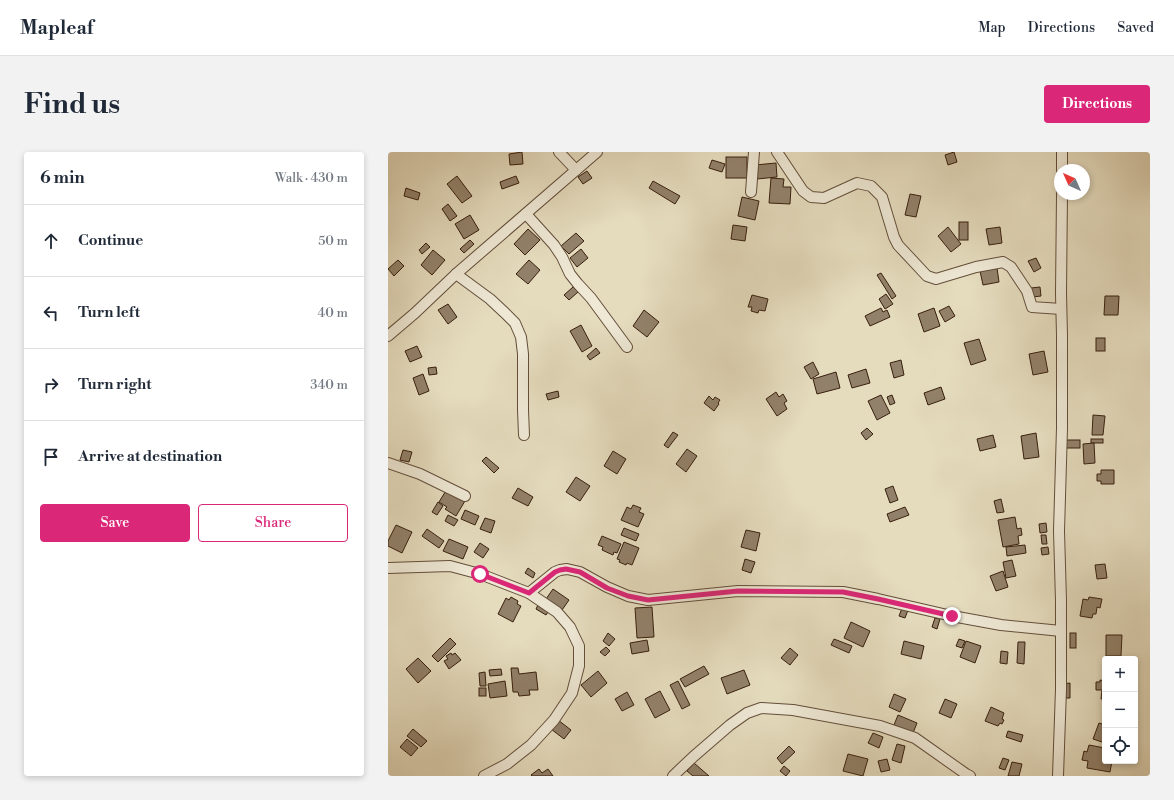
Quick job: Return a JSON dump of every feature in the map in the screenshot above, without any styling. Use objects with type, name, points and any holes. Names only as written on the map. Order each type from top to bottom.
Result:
[{"type":"street","points":[[559,152],[576,170]]},
{"type":"street","points":[[388,336],[456,274],[597,152]]},
{"type":"street","points":[[752,192],[754,152]]},
{"type":"street","points":[[777,152],[803,191],[811,197],[824,198],[857,183],[871,186],[882,197],[894,237],[898,245],[927,276],[936,279],[976,267],[1003,262],[1011,267],[1027,291],[1032,307],[1061,309]]},
{"type":"street","points":[[1062,152],[1062,164]]},
{"type":"street","points":[[1058,776],[1061,689],[1059,531],[1062,420],[1062,200]]},
{"type":"street","points":[[526,214],[554,245],[562,256],[570,274],[591,298],[627,347]]},
{"type":"street","points":[[456,274],[490,299],[505,313],[515,323],[521,337],[523,354],[524,435]]},
{"type":"street","points":[[388,463],[420,474],[465,496]]},
{"type":"street","points":[[388,568],[450,566],[480,574],[529,593],[557,612],[570,627],[579,646],[579,666],[572,693],[554,720],[531,745],[507,764],[484,776]]},
{"type":"street","points":[[529,593],[555,572],[566,569],[580,572],[607,588],[628,596],[648,600],[738,591],[843,592],[952,616],[1001,625],[1061,631]]},
{"type":"street","points":[[673,776],[730,725],[747,713],[761,708],[801,711],[872,725],[915,738],[970,776]]},
{"type":"building","points":[[522,152],[523,164],[510,165],[509,154]]},
{"type":"building","points":[[954,152],[957,162],[948,165],[945,155]]},
{"type":"building","points":[[726,157],[747,157],[747,178],[726,178]]},
{"type":"building","points":[[712,160],[725,164],[722,172],[709,168]]},
{"type":"building","points":[[776,163],[777,177],[757,179],[755,165]]},
{"type":"building","points":[[587,171],[592,178],[583,184],[578,177]]},
{"type":"building","points":[[457,176],[472,196],[462,203],[447,184]]},
{"type":"building","points":[[516,176],[519,183],[502,189],[500,182]]},
{"type":"building","points":[[771,178],[784,179],[783,187],[791,187],[790,204],[769,203]]},
{"type":"building","points":[[653,181],[680,196],[675,204],[649,188]]},
{"type":"building","points":[[406,188],[420,193],[418,200],[404,196]]},
{"type":"building","points":[[910,194],[921,196],[916,217],[905,215]]},
{"type":"building","points":[[742,197],[759,201],[755,220],[738,216]]},
{"type":"building","points":[[448,204],[457,216],[450,221],[442,209]]},
{"type":"building","points":[[470,215],[479,230],[464,239],[455,224]]},
{"type":"building","points":[[959,222],[968,222],[968,240],[959,240]]},
{"type":"building","points":[[733,225],[747,227],[745,241],[731,239]]},
{"type":"building","points":[[948,227],[961,244],[951,252],[938,236]]},
{"type":"building","points":[[1000,227],[1002,243],[989,245],[986,229]]},
{"type":"building","points":[[528,229],[540,240],[525,255],[514,244]]},
{"type":"building","points":[[576,233],[584,241],[569,254],[561,246]]},
{"type":"building","points":[[470,240],[474,244],[464,253],[460,249]]},
{"type":"building","points":[[426,243],[430,247],[422,254],[419,250]]},
{"type":"building","points":[[581,249],[588,258],[577,267],[570,258]]},
{"type":"building","points":[[433,250],[445,260],[432,275],[421,265]]},
{"type":"building","points":[[1036,258],[1041,268],[1034,272],[1028,261]]},
{"type":"building","points":[[398,260],[404,266],[394,276],[388,269]]},
{"type":"building","points":[[529,260],[540,270],[528,284],[516,274]]},
{"type":"building","points":[[997,268],[999,282],[983,285],[980,271]]},
{"type":"building","points":[[881,273],[896,296],[892,299],[877,275]]},
{"type":"building","points":[[573,287],[578,292],[569,300],[564,295]]},
{"type":"building","points":[[1040,287],[1041,296],[1033,297],[1031,288]]},
{"type":"building","points":[[886,294],[893,304],[885,309],[879,299]]},
{"type":"building","points":[[752,295],[768,299],[765,311],[759,310],[758,313],[751,311],[752,307],[748,307]]},
{"type":"building","points":[[1105,296],[1119,296],[1118,315],[1104,315]]},
{"type":"building","points":[[448,304],[457,317],[448,324],[438,310]]},
{"type":"building","points":[[949,306],[955,316],[945,322],[939,311]]},
{"type":"building","points":[[881,308],[883,312],[887,310],[890,317],[870,326],[865,316]]},
{"type":"building","points":[[934,308],[940,326],[924,332],[918,314]]},
{"type":"building","points":[[644,310],[659,322],[647,337],[633,326]]},
{"type":"building","points":[[581,325],[592,346],[582,352],[570,331]]},
{"type":"building","points":[[1096,338],[1105,338],[1105,351],[1096,351]]},
{"type":"building","points":[[979,339],[986,360],[971,365],[964,343]]},
{"type":"building","points":[[417,346],[422,357],[410,362],[405,351]]},
{"type":"building","points":[[596,348],[600,353],[590,360],[587,356]]},
{"type":"building","points":[[1044,351],[1048,372],[1033,375],[1029,354]]},
{"type":"building","points":[[901,360],[904,375],[894,378],[890,363]]},
{"type":"building","points":[[813,362],[819,374],[811,379],[804,367]]},
{"type":"building","points":[[436,367],[437,374],[429,375],[428,368]]},
{"type":"building","points":[[866,369],[870,383],[852,388],[848,375]]},
{"type":"building","points":[[836,372],[840,388],[817,394],[813,379]]},
{"type":"building","points":[[423,374],[429,391],[419,395],[413,378]]},
{"type":"building","points":[[941,387],[945,399],[928,405],[924,393]]},
{"type":"building","points":[[558,391],[559,397],[548,400],[546,394]]},
{"type":"building","points":[[776,392],[779,397],[783,394],[787,401],[784,403],[787,409],[777,416],[766,399]]},
{"type":"building","points":[[881,395],[890,413],[877,420],[868,401]]},
{"type":"building","points":[[892,395],[895,403],[890,405],[887,397]]},
{"type":"building","points":[[709,396],[713,400],[715,397],[720,400],[714,411],[704,403]]},
{"type":"building","points":[[1093,415],[1105,416],[1103,435],[1092,435]]},
{"type":"building","points":[[867,428],[873,434],[866,440],[861,433]]},
{"type":"building","points":[[673,432],[678,435],[668,448],[664,445]]},
{"type":"building","points":[[1036,433],[1039,457],[1024,459],[1021,436]]},
{"type":"building","points":[[993,435],[996,447],[980,451],[977,439]]},
{"type":"building","points":[[1091,439],[1103,439],[1103,443],[1091,443]]},
{"type":"building","points":[[1066,440],[1080,440],[1080,448],[1066,448]]},
{"type":"building","points":[[1094,443],[1095,463],[1084,464],[1083,444]]},
{"type":"building","points":[[687,449],[697,456],[686,472],[676,464]]},
{"type":"building","points":[[403,450],[412,452],[409,462],[400,460]]},
{"type":"building","points":[[613,451],[626,459],[617,474],[604,466]]},
{"type":"building","points":[[486,457],[499,468],[494,473],[482,461]]},
{"type":"building","points":[[1101,470],[1114,470],[1114,484],[1101,484],[1101,481],[1097,481],[1097,474],[1101,474]]},
{"type":"building","points":[[576,477],[590,486],[580,501],[566,492]]},
{"type":"building","points":[[893,486],[898,500],[890,503],[885,489]]},
{"type":"building","points":[[518,488],[533,497],[528,506],[512,498]]},
{"type":"building","points":[[447,489],[465,501],[456,516],[445,509],[447,507],[439,502]]},
{"type":"building","points":[[1001,499],[1004,512],[997,513],[994,501]]},
{"type":"building","points":[[438,502],[443,506],[437,515],[432,512]]},
{"type":"building","points":[[633,505],[641,508],[639,512],[644,514],[638,527],[621,520],[627,507],[631,509]]},
{"type":"building","points":[[905,507],[909,515],[890,522],[887,514]]},
{"type":"building","points":[[465,510],[479,516],[475,525],[461,519]]},
{"type":"building","points":[[448,515],[458,520],[454,526],[445,521]]},
{"type":"building","points":[[1015,517],[1017,529],[1021,528],[1022,535],[1018,536],[1019,544],[1003,547],[998,520]]},
{"type":"building","points":[[485,518],[495,521],[491,533],[480,529]]},
{"type":"building","points":[[1046,523],[1047,532],[1040,533],[1039,524]]},
{"type":"building","points":[[396,525],[412,532],[402,553],[388,546],[388,541]]},
{"type":"building","points":[[624,528],[639,534],[636,541],[621,535]]},
{"type":"building","points":[[427,529],[444,541],[439,548],[422,536]]},
{"type":"building","points":[[746,530],[760,533],[756,551],[741,547]]},
{"type":"building","points":[[1041,535],[1046,535],[1047,544],[1042,544]]},
{"type":"building","points":[[602,536],[621,544],[617,553],[614,552],[613,555],[602,550],[603,547],[598,545]]},
{"type":"building","points":[[449,539],[468,547],[463,559],[443,551]]},
{"type":"building","points":[[624,542],[639,548],[632,565],[627,563],[626,565],[619,562],[620,560],[617,559]]},
{"type":"building","points":[[480,543],[489,549],[483,558],[474,552]]},
{"type":"building","points":[[1025,545],[1026,553],[1007,556],[1006,547]]},
{"type":"building","points":[[1048,547],[1049,554],[1042,555],[1041,548]]},
{"type":"building","points":[[745,559],[755,562],[751,573],[742,570]]},
{"type":"building","points":[[1012,560],[1016,576],[1006,578],[1003,562]]},
{"type":"building","points":[[1105,564],[1107,578],[1097,579],[1095,565]]},
{"type":"building","points":[[528,568],[535,573],[533,578],[525,573]]},
{"type":"building","points":[[1003,571],[1008,587],[996,591],[990,576]]},
{"type":"building","points":[[553,589],[569,600],[562,610],[546,599]]},
{"type":"building","points":[[511,597],[518,601],[517,604],[521,606],[513,622],[498,614],[506,598],[509,600]]},
{"type":"building","points":[[1089,597],[1102,599],[1100,608],[1097,607],[1096,614],[1093,614],[1092,618],[1080,616],[1083,599],[1088,600]]},
{"type":"building","points":[[539,603],[550,609],[546,615],[536,609]]},
{"type":"building","points":[[652,607],[654,637],[637,638],[635,608]]},
{"type":"building","points":[[902,608],[908,610],[905,618],[899,616]]},
{"type":"building","points":[[935,618],[940,619],[937,629],[932,627]]},
{"type":"building","points":[[851,622],[870,631],[863,647],[844,638]]},
{"type":"building","points":[[608,633],[615,639],[609,646],[603,641]]},
{"type":"building","points":[[1070,633],[1076,633],[1076,648],[1070,648]]},
{"type":"building","points":[[1106,635],[1122,635],[1121,656],[1106,656]]},
{"type":"building","points":[[450,638],[456,644],[438,662],[432,656]]},
{"type":"building","points":[[834,639],[852,646],[849,653],[831,645]]},
{"type":"building","points":[[959,639],[965,641],[962,648],[956,646]]},
{"type":"building","points":[[647,640],[649,651],[632,654],[630,643]]},
{"type":"building","points":[[904,641],[924,646],[921,659],[901,654]]},
{"type":"building","points":[[966,641],[981,646],[975,663],[960,657]]},
{"type":"building","points":[[1018,642],[1025,642],[1024,664],[1017,663]]},
{"type":"building","points":[[606,647],[610,651],[605,656],[600,652]]},
{"type":"building","points":[[790,648],[798,655],[790,665],[781,658]]},
{"type":"building","points":[[1001,651],[1008,652],[1007,664],[1000,663]]},
{"type":"building","points":[[451,653],[452,655],[455,653],[461,660],[449,669],[444,661],[448,659],[446,656]]},
{"type":"building","points":[[418,658],[431,671],[418,683],[406,669]]},
{"type":"building","points":[[704,666],[709,674],[685,687],[680,679]]},
{"type":"building","points":[[511,668],[518,668],[519,674],[536,672],[538,690],[529,690],[530,695],[519,696],[518,692],[513,692]]},
{"type":"building","points":[[501,669],[502,675],[490,676],[489,670]]},
{"type":"building","points":[[744,670],[750,685],[727,694],[721,678]]},
{"type":"building","points":[[598,671],[607,683],[591,697],[581,685]]},
{"type":"building","points":[[485,672],[486,686],[480,686],[479,673]]},
{"type":"building","points":[[1100,680],[1102,680],[1102,690],[1096,690],[1096,682],[1100,682]]},
{"type":"building","points":[[505,681],[507,696],[490,698],[488,684]]},
{"type":"building","points":[[678,681],[690,705],[682,709],[670,685]]},
{"type":"building","points":[[1070,683],[1070,698],[1064,698],[1063,684]]},
{"type":"building","points":[[479,688],[486,688],[486,696],[479,696]]},
{"type":"building","points":[[660,691],[670,710],[655,718],[645,699]]},
{"type":"building","points":[[627,692],[634,705],[622,711],[615,699]]},
{"type":"building","points":[[894,694],[906,699],[900,712],[889,707]]},
{"type":"building","points":[[945,699],[957,704],[951,718],[939,713]]},
{"type":"building","points":[[991,707],[1004,713],[1002,719],[1004,720],[1002,724],[1000,723],[998,726],[985,721]]},
{"type":"building","points":[[898,715],[917,723],[913,733],[894,725]]},
{"type":"building","points":[[558,720],[571,730],[564,739],[551,729]]},
{"type":"building","points":[[1099,723],[1102,724],[1102,742],[1093,739]]},
{"type":"building","points":[[413,729],[427,741],[421,747],[407,736]]},
{"type":"building","points":[[1008,731],[1023,735],[1021,742],[1006,737]]},
{"type":"building","points":[[873,733],[883,737],[879,748],[868,743]]},
{"type":"building","points":[[407,739],[418,748],[411,756],[400,747]]},
{"type":"building","points":[[897,744],[905,746],[901,763],[892,760]]},
{"type":"building","points":[[1089,745],[1102,747],[1102,764],[1111,764],[1110,772],[1087,768],[1088,761],[1082,760],[1084,751],[1087,752]]},
{"type":"building","points":[[789,746],[795,752],[782,764],[777,758]]},
{"type":"building","points":[[848,754],[868,759],[863,776],[843,771]]},
{"type":"building","points":[[1003,758],[1009,760],[1005,770],[999,768]]},
{"type":"building","points":[[887,759],[890,770],[881,772],[878,761]]},
{"type":"building","points":[[1012,762],[1022,764],[1019,776],[1008,776]]},
{"type":"building","points":[[694,763],[709,776],[693,776],[687,771]]},
{"type":"building","points":[[784,766],[790,771],[786,776],[780,771]]},
{"type":"building","points":[[539,769],[542,773],[548,769],[553,776],[531,775]]},
{"type":"route","points":[[480,574],[529,593],[555,572],[566,569],[580,572],[607,588],[628,596],[648,600],[738,591],[843,592],[952,616]]}]
